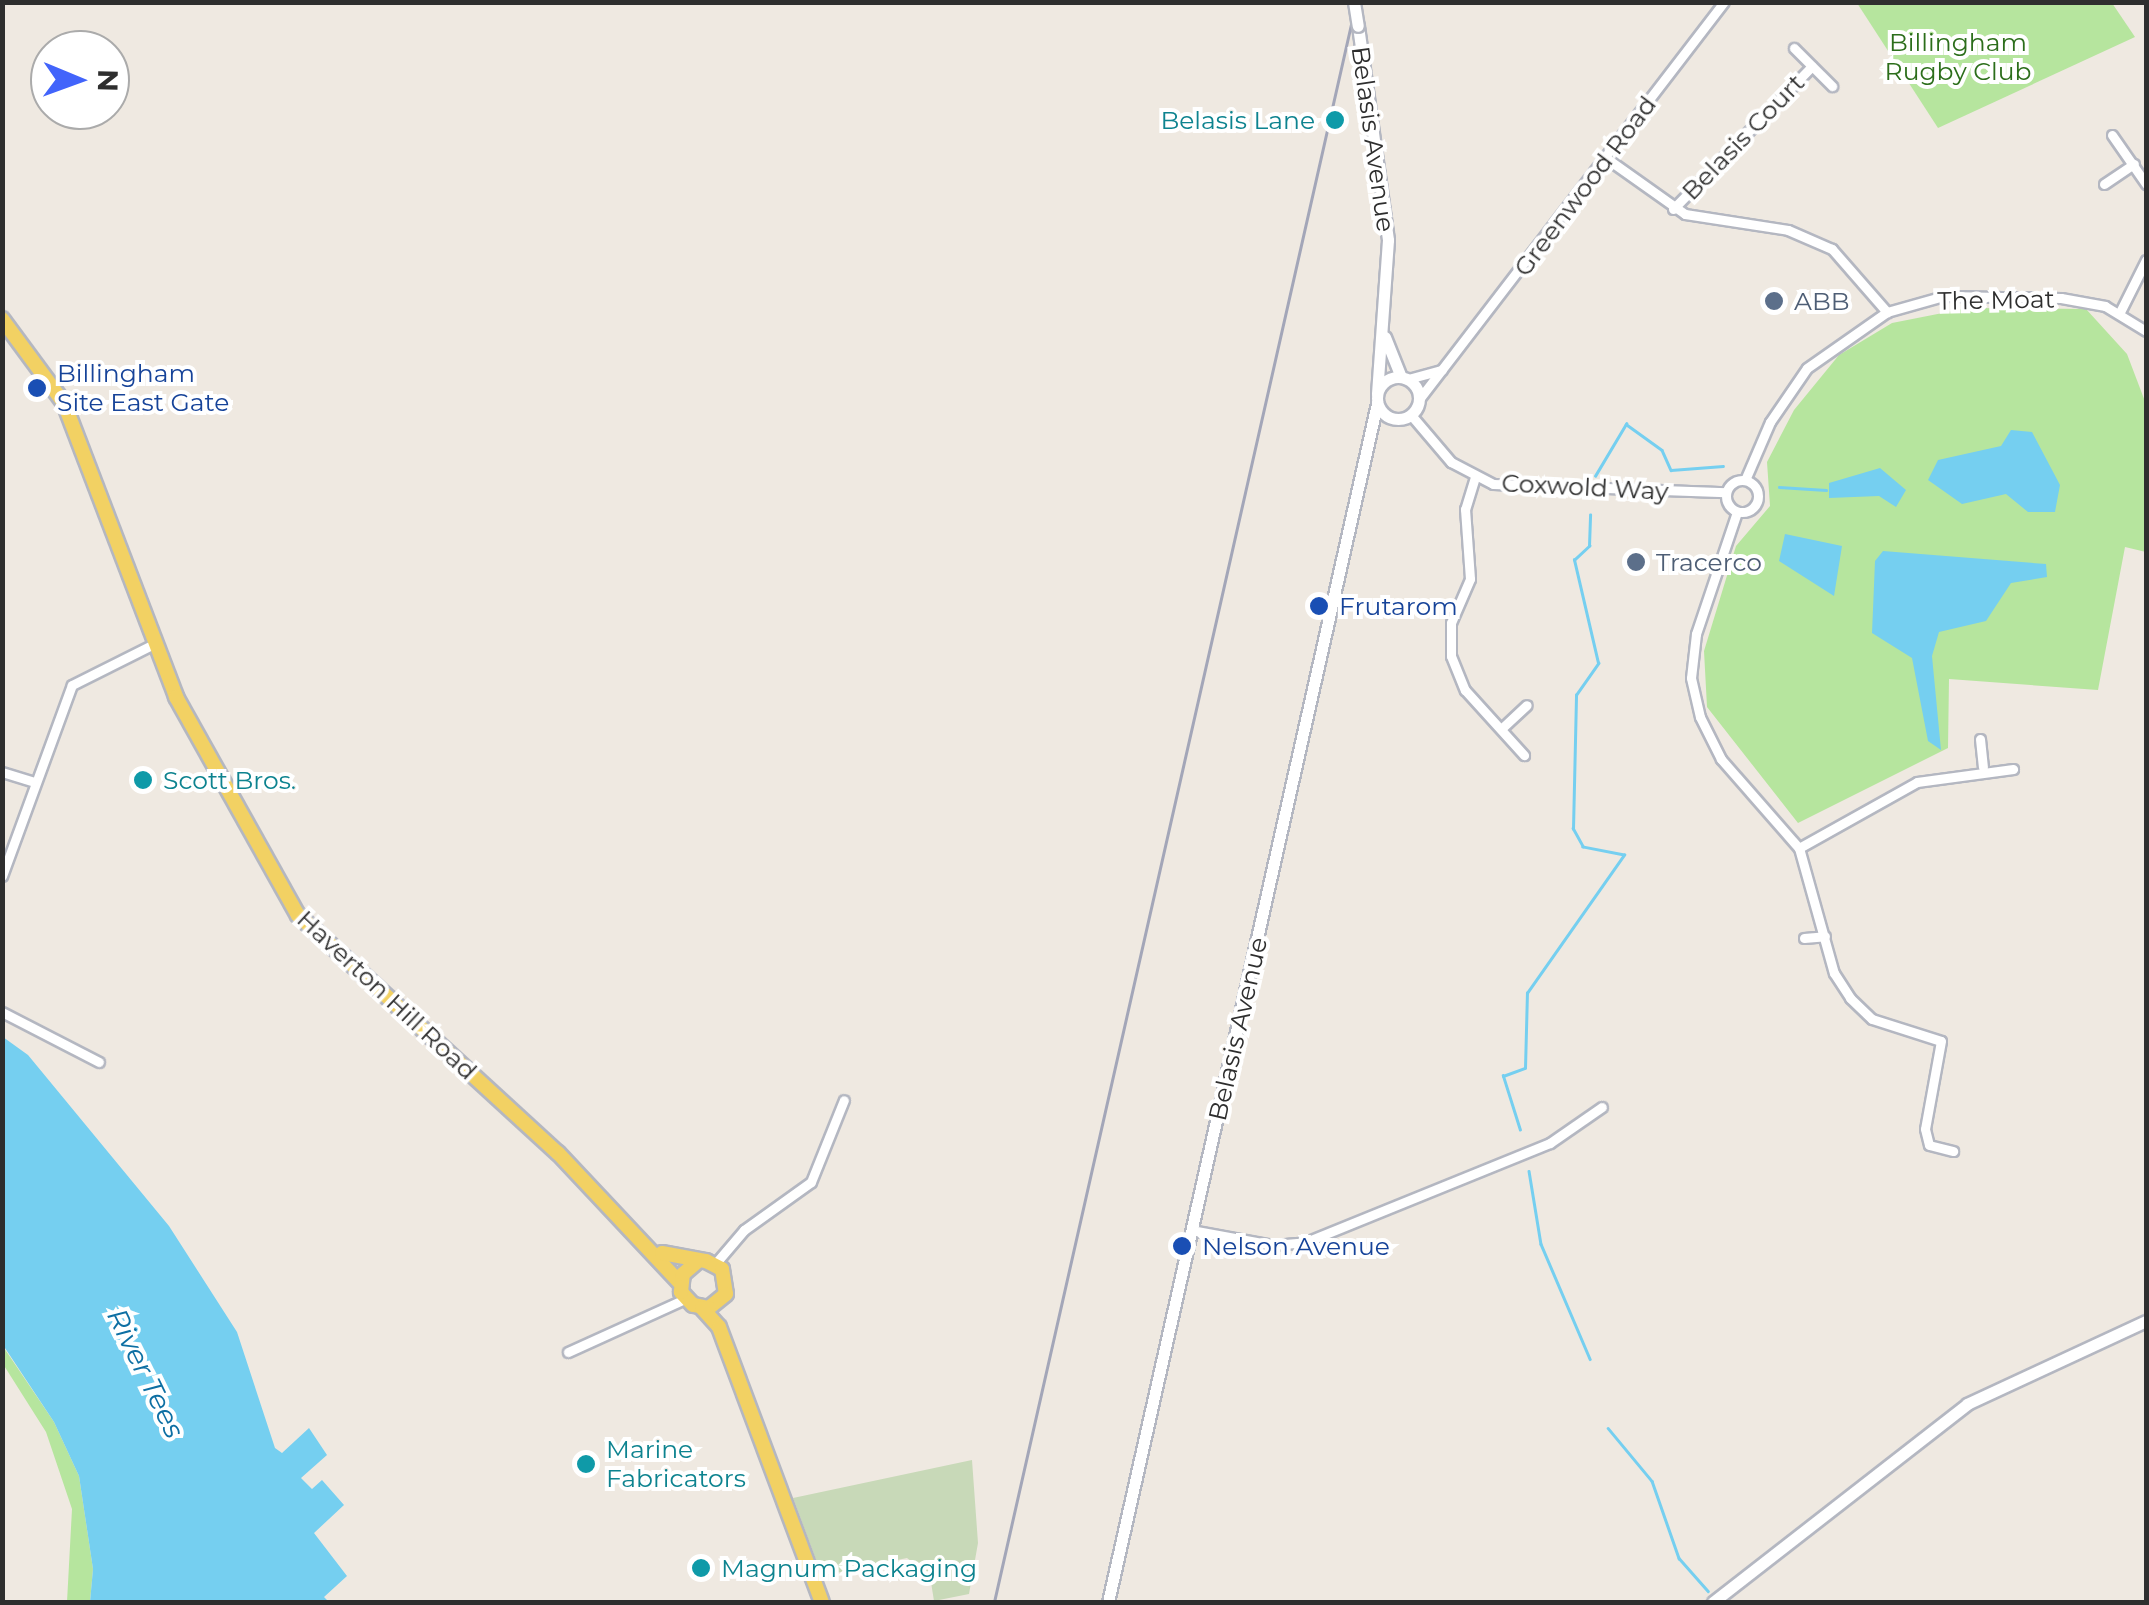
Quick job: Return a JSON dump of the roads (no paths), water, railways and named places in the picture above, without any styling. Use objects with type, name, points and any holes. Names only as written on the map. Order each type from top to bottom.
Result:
[{"type":"main road","name":"Belasis Avenue","points":[[1108,1602],[1377,399],[1385,336],[1384,196],[1354,2]]},
{"type":"main road","name":"Haverton Hill Road","points":[[2,319],[64,403],[154,644],[298,915],[653,1250],[680,1283],[685,1299]]},
{"type":"main road","name":"Belasis Avenue","points":[[1385,336],[1404,378],[1420,398]]},
{"type":"main road","points":[[1404,378],[1385,380],[1377,399],[1405,418]]},
{"type":"main road","points":[[1364,455],[1380,427],[1405,418],[1420,398]]},
{"type":"main road","name":"Haverton Hill Road","points":[[653,1250],[715,1264]]},
{"type":"main road","points":[[680,1283],[698,1262]]},
{"type":"main road","points":[[715,1264],[726,1277],[724,1340]]},
{"type":"main road","points":[[702,1308],[726,1294]]},
{"type":"main road","points":[[685,1299],[702,1308],[724,1340],[822,1602]]},
{"type":"main road","points":[[1714,1602],[1967,1404],[2146,1321]]},
{"type":"street","name":"Greenwood Road","points":[[1420,398],[1724,2]]},
{"type":"street","name":"Belasis Court","points":[[1794,48],[1832,86]]},
{"type":"street","name":"Belasis Court","points":[[1673,208],[1812,66]]},
{"type":"street","points":[[2112,135],[2146,184]]},
{"type":"street","points":[[1606,158],[1673,208],[1714,224],[1816,240],[1856,269],[1887,312]]},
{"type":"street","points":[[2104,184],[2134,164]]},
{"type":"street","points":[[2120,312],[2146,260]]},
{"type":"street","name":"The Moat","points":[[1953,1151],[1928,1144],[1925,1129],[1940,1041],[1872,1020],[1834,973],[1799,848],[1722,759],[1691,678],[1696,634],[1737,512],[1758,500],[1745,480],[1770,422],[1807,368],[1887,312],[1964,296],[2075,300],[2120,312],[2146,331]]},
{"type":"street","points":[[1404,378],[1445,369]]},
{"type":"street","name":"Coxwold Way","points":[[1405,418],[1474,477],[1508,486],[1726,492]]},
{"type":"street","points":[[1474,477],[1465,509],[1470,578],[1450,644],[1459,680],[1524,755]]},
{"type":"street","points":[[1737,512],[1726,492],[1745,480]]},
{"type":"street","points":[[2,876],[72,685],[154,644]]},
{"type":"street","points":[[1502,729],[1526,705]]},
{"type":"street","points":[[1980,739],[1983,768]]},
{"type":"street","points":[[1799,848],[1917,782],[1983,768],[2013,769]]},
{"type":"street","points":[[2,772],[34,782]]},
{"type":"street","points":[[1804,938],[1825,936]]},
{"type":"street","points":[[2,1012],[99,1062]]},
{"type":"street","points":[[715,1264],[744,1230],[811,1182],[844,1100]]},
{"type":"street","points":[[1191,1230],[1273,1246],[1306,1242],[1550,1143],[1602,1107]]},
{"type":"street","points":[[568,1352],[685,1299]]},
{"type":"water","points":[[2011,430],[2032,432],[2060,485],[2055,512],[2028,512],[2006,494],[1962,504],[1928,480],[1938,460],[2001,446]]},
{"type":"water","points":[[1880,468],[1906,490],[1896,507],[1879,496],[1829,498],[1829,483]]},
{"type":"water","points":[[1785,534],[1842,546],[1834,596],[1779,561]]},
{"type":"water","points":[[1883,551],[2046,564],[2047,577],[2011,583],[1986,621],[1939,632],[1932,656],[1941,750],[1928,741],[1912,658],[1872,633],[1875,561]]},
{"type":"water","name":"River Tees","points":[[3,1037],[28,1055],[169,1226],[237,1332],[275,1448],[282,1453],[309,1428],[327,1455],[301,1478],[312,1489],[322,1480],[344,1505],[314,1533],[347,1576],[324,1597],[329,1602],[90,1602],[93,1569],[79,1476],[54,1422],[3,1345]]},
{"type":"waterway","points":[[1595,476],[1626,424],[1662,450],[1671,470],[1723,466]]},
{"type":"waterway","points":[[1779,487],[1826,490]]},
{"type":"waterway","points":[[1520,1130],[1503,1076],[1525,1068],[1527,993],[1624,855],[1583,847],[1573,829],[1576,695],[1598,663],[1574,560],[1589,546],[1590,515]]},
{"type":"waterway","points":[[1529,1171],[1541,1244],[1590,1359]]},
{"type":"waterway","points":[[1608,1428],[1652,1481],[1679,1558],[1708,1591]]},
{"type":"railway","points":[[994,1602],[1356,2]]},
{"type":"place","name":"Belasis Lane","points":[[1335,120]]},
{"type":"place","name":"ABB","points":[[1774,301]]},
{"type":"place","name":"Billingham Site East Gate","points":[[37,388]]},
{"type":"place","name":"Tracerco","points":[[1636,562]]},
{"type":"place","name":"Frutarom","points":[[1319,606]]},
{"type":"place","name":"Scott Bros.","points":[[143,780]]},
{"type":"place","name":"Nelson Avenue","points":[[1182,1246]]},
{"type":"place","name":"Marine Fabricators","points":[[586,1464]]},
{"type":"place","name":"Magnum Packaging","points":[[701,1568]]},
{"type":"park label","name":"Billingham Rugby Club","points":[[1958,58]]}]
